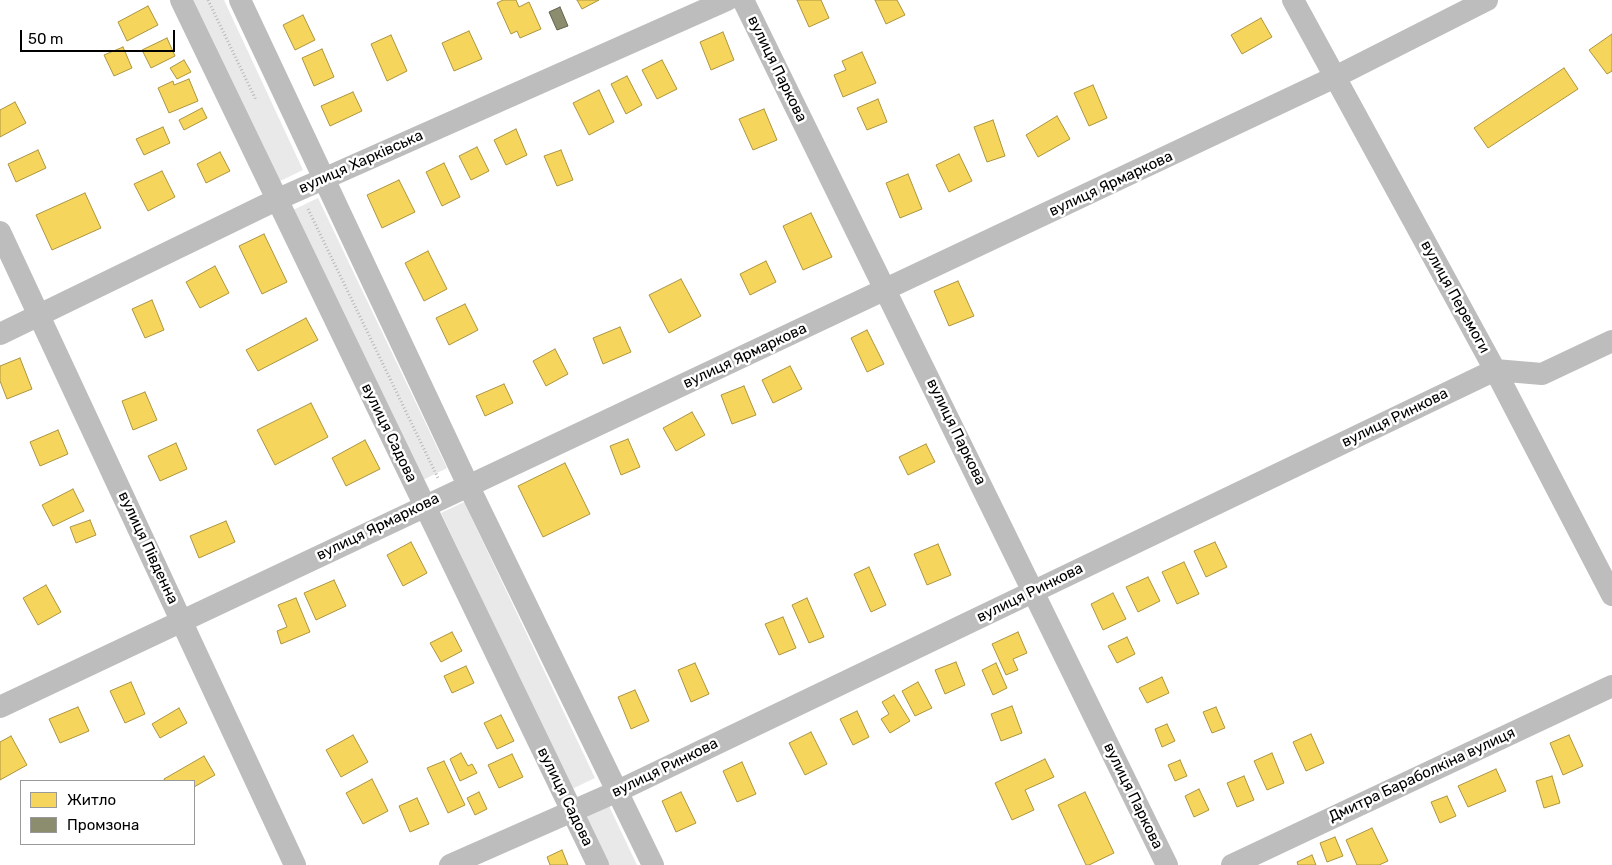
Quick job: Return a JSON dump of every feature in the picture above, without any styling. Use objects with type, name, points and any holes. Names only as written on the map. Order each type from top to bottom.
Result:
[{"type":"street","name":"вулиця Садова","points":[[181,0],[598,865]]},
{"type":"street","points":[[240,0],[468,485],[653,865]]},
{"type":"street","name":"вулиця Харківська","points":[[0,334],[323,178],[727,0]]},
{"type":"street","name":"вулиця Паркова","points":[[743,0],[887,290],[1167,865]]},
{"type":"street","name":"вулиця Перемоги","points":[[1293,0],[1495,370],[1612,595]]},
{"type":"street","name":"вулиця Ярмаркова","points":[[0,707],[1335,77],[1487,0]]},
{"type":"street","name":"вулиця Південна","points":[[0,232],[295,865]]},
{"type":"street","points":[[1495,370],[1542,374],[1612,341]]},
{"type":"street","name":"вулиця Ринкова","points":[[450,865],[618,791],[1495,370]]},
{"type":"street","name":"Дмитра Бараболкіна вулиця","points":[[1232,865],[1612,686]]},
{"type":"path","points":[[208,0],[258,105]]},
{"type":"path","points":[[298,190],[446,495]]},
{"type":"shaded area","points":[[193,0],[224,0],[303,170],[278,182]]},
{"type":"shaded area","points":[[318,198],[447,468],[423,480],[293,210]]},
{"type":"shaded area","points":[[464,502],[595,778],[572,789],[441,513]]},
{"type":"shaded area","points":[[608,804],[637,865],[608,865],[584,815]]},
{"type":"building: Житло","points":[[503,0],[516,0],[519,7],[529,2],[541,29],[520,38],[517,31],[511,34],[497,3]]},
{"type":"building: Житло","points":[[577,0],[599,0],[582,9]]},
{"type":"building: Житло","points":[[797,0],[821,0],[829,18],[809,27]]},
{"type":"building: Житло","points":[[875,0],[897,0],[905,15],[886,24]]},
{"type":"building: Житло","points":[[148,6],[158,25],[127,41],[118,22]]},
{"type":"building: Житло","points":[[303,15],[315,40],[295,50],[283,25]]},
{"type":"building: Житло","points":[[1261,18],[1272,37],[1242,54],[1231,35]]},
{"type":"building: Житло","points":[[469,31],[482,59],[454,71],[442,43]]},
{"type":"building: Житло","points":[[723,32],[734,60],[711,70],[700,42]]},
{"type":"building: Житло","points":[[1612,34],[1612,71],[1607,74],[1589,50]]},
{"type":"building: Житло","points":[[391,35],[407,71],[387,81],[371,44]]},
{"type":"building: Житло","points":[[167,38],[175,56],[151,68],[142,50]]},
{"type":"building: Житло","points":[[123,47],[132,68],[114,76],[104,55]]},
{"type":"building: Житло","points":[[322,49],[334,77],[314,86],[302,58]]},
{"type":"building: Житло","points":[[862,52],[876,83],[843,97],[834,75],[846,70],[842,61]]},
{"type":"building: Житло","points":[[184,60],[191,72],[177,79],[170,68]]},
{"type":"building: Житло","points":[[662,60],[677,89],[657,99],[642,70]]},
{"type":"building: Житло","points":[[1564,68],[1578,89],[1488,148],[1474,128]]},
{"type":"building: Житло","points":[[627,76],[642,105],[626,114],[611,84]]},
{"type":"building: Житло","points":[[189,79],[198,101],[169,113],[158,88],[173,81],[174,85]]},
{"type":"building: Житло","points":[[1093,85],[1107,118],[1089,126],[1074,93]]},
{"type":"building: Житло","points":[[599,90],[614,122],[589,135],[573,103]]},
{"type":"building: Житло","points":[[353,92],[362,111],[330,126],[321,106]]},
{"type":"building: Житло","points":[[878,99],[887,122],[867,130],[857,108]]},
{"type":"building: Житло","points":[[15,102],[26,123],[0,137],[0,110]]},
{"type":"building: Житло","points":[[202,108],[207,118],[184,130],[179,120]]},
{"type":"building: Житло","points":[[764,109],[777,140],[753,150],[739,119]]},
{"type":"building: Житло","points":[[1057,116],[1070,139],[1038,157],[1026,135]]},
{"type":"building: Житло","points":[[993,120],[1005,156],[987,162],[974,127]]},
{"type":"building: Житло","points":[[163,127],[170,143],[144,155],[136,139]]},
{"type":"building: Житло","points":[[516,129],[527,155],[506,165],[494,140]]},
{"type":"building: Житло","points":[[477,147],[489,171],[471,180],[459,156]]},
{"type":"building: Житло","points":[[38,150],[46,168],[16,182],[8,164]]},
{"type":"building: Житло","points":[[561,150],[573,180],[557,186],[544,156]]},
{"type":"building: Житло","points":[[220,152],[230,171],[206,183],[197,164]]},
{"type":"building: Житло","points":[[959,154],[972,181],[949,192],[936,165]]},
{"type":"building: Житло","points":[[444,163],[460,197],[442,206],[426,172]]},
{"type":"building: Житло","points":[[162,171],[175,197],[148,211],[134,184]]},
{"type":"building: Житло","points":[[908,174],[922,209],[900,218],[886,183]]},
{"type":"building: Житло","points":[[399,180],[415,212],[382,228],[367,195]]},
{"type":"building: Житло","points":[[85,193],[101,228],[52,250],[36,215]]},
{"type":"building: Житло","points":[[811,213],[832,257],[803,270],[783,226]]},
{"type":"building: Житло","points":[[264,234],[287,282],[262,294],[239,246]]},
{"type":"building: Житло","points":[[428,251],[447,289],[424,301],[405,263]]},
{"type":"building: Житло","points":[[766,261],[776,282],[750,295],[740,274]]},
{"type":"building: Житло","points":[[215,266],[229,293],[200,308],[186,282]]},
{"type":"building: Житло","points":[[681,279],[701,316],[669,333],[649,295]]},
{"type":"building: Житло","points":[[958,281],[974,316],[949,326],[934,291]]},
{"type":"building: Житло","points":[[152,300],[164,330],[145,338],[132,309]]},
{"type":"building: Житло","points":[[465,304],[478,330],[449,345],[436,318]]},
{"type":"building: Житло","points":[[306,318],[318,340],[258,371],[246,350]]},
{"type":"building: Житло","points":[[620,327],[631,352],[603,364],[593,338]]},
{"type":"building: Житло","points":[[867,330],[884,364],[867,372],[851,338]]},
{"type":"building: Житло","points":[[555,349],[568,374],[546,386],[533,361]]},
{"type":"building: Житло","points":[[20,358],[32,389],[7,399],[0,381],[0,366]]},
{"type":"building: Житло","points":[[790,366],[802,389],[773,403],[762,380]]},
{"type":"building: Житло","points":[[504,384],[513,403],[485,416],[476,396]]},
{"type":"building: Житло","points":[[744,386],[756,415],[732,424],[721,395]]},
{"type":"building: Житло","points":[[145,392],[157,420],[133,430],[122,401]]},
{"type":"building: Житло","points":[[311,403],[328,437],[275,465],[257,430]]},
{"type":"building: Житло","points":[[692,412],[705,435],[676,451],[663,428]]},
{"type":"building: Житло","points":[[58,430],[68,454],[40,466],[30,442]]},
{"type":"building: Житло","points":[[628,439],[640,467],[621,475],[610,446]]},
{"type":"building: Житло","points":[[365,440],[380,469],[346,486],[332,458]]},
{"type":"building: Житло","points":[[176,443],[187,469],[160,481],[148,456]]},
{"type":"building: Житло","points":[[926,444],[935,462],[908,475],[899,457]]},
{"type":"building: Житло","points":[[565,463],[590,514],[543,537],[518,486]]},
{"type":"building: Житло","points":[[73,489],[84,511],[53,526],[42,505]]},
{"type":"building: Житло","points":[[90,520],[96,535],[76,543],[70,527]]},
{"type":"building: Житло","points":[[226,521],[235,542],[199,558],[190,536]]},
{"type":"building: Житло","points":[[411,542],[427,573],[403,586],[387,555]]},
{"type":"building: Житло","points":[[1215,542],[1227,567],[1206,577],[1194,551]]},
{"type":"building: Житло","points":[[938,544],[951,575],[927,585],[914,554]]},
{"type":"building: Житло","points":[[1184,562],[1199,594],[1177,604],[1162,572]]},
{"type":"building: Житло","points":[[869,567],[886,605],[871,612],[854,574]]},
{"type":"building: Житло","points":[[1148,577],[1160,601],[1138,612],[1126,587]]},
{"type":"building: Житло","points":[[334,580],[346,606],[316,620],[304,593]]},
{"type":"building: Житло","points":[[46,585],[61,612],[38,625],[23,598]]},
{"type":"building: Житло","points":[[1113,593],[1126,619],[1103,630],[1091,604]]},
{"type":"building: Житло","points":[[296,598],[310,632],[281,644],[277,631],[287,627],[278,605]]},
{"type":"building: Житло","points":[[807,598],[824,637],[809,643],[792,605]]},
{"type":"building: Житло","points":[[783,617],[796,648],[779,655],[765,624]]},
{"type":"building: Житло","points":[[452,632],[462,651],[441,662],[430,643]]},
{"type":"building: Житло","points":[[1018,632],[1027,653],[1013,659],[1018,670],[1006,675],[992,644]]},
{"type":"building: Житло","points":[[1127,637],[1135,654],[1117,663],[1108,646]]},
{"type":"building: Житло","points":[[956,662],[965,685],[945,694],[935,670]]},
{"type":"building: Житло","points":[[695,663],[709,694],[691,702],[678,670]]},
{"type":"building: Житло","points":[[996,663],[1007,688],[993,695],[982,670]]},
{"type":"building: Житло","points":[[466,666],[474,683],[452,693],[444,676]]},
{"type":"building: Житло","points":[[1162,677],[1169,693],[1147,703],[1139,688]]},
{"type":"building: Житло","points":[[131,682],[145,714],[125,723],[110,691]]},
{"type":"building: Житло","points":[[918,682],[932,708],[915,716],[902,691]]},
{"type":"building: Житло","points":[[635,690],[649,721],[631,729],[618,697]]},
{"type":"building: Житло","points":[[894,695],[910,721],[890,733],[881,719],[889,714],[882,702]]},
{"type":"building: Житло","points":[[1012,706],[1022,733],[1001,741],[991,714]]},
{"type":"building: Житло","points":[[78,707],[89,731],[60,743],[49,719]]},
{"type":"building: Житло","points":[[1216,707],[1225,728],[1212,733],[1203,712]]},
{"type":"building: Житло","points":[[179,708],[187,723],[160,738],[152,724]]},
{"type":"building: Житло","points":[[857,711],[869,737],[853,745],[840,719]]},
{"type":"building: Житло","points":[[501,715],[514,741],[497,749],[484,723]]},
{"type":"building: Житло","points":[[1167,724],[1175,741],[1162,747],[1155,729]]},
{"type":"building: Житло","points":[[811,732],[827,764],[805,775],[789,743]]},
{"type":"building: Житло","points":[[1311,734],[1324,763],[1306,771],[1293,742]]},
{"type":"building: Житло","points":[[353,735],[368,762],[341,777],[326,750]]},
{"type":"building: Житло","points":[[1569,735],[1583,766],[1563,775],[1550,743]]},
{"type":"building: Житло","points":[[11,736],[27,765],[0,780],[0,742]]},
{"type":"building: Житло","points":[[461,753],[468,766],[472,764],[477,773],[460,781],[450,759]]},
{"type":"building: Житло","points":[[1272,753],[1284,783],[1267,790],[1254,761]]},
{"type":"building: Житло","points":[[512,754],[523,777],[499,788],[488,765]]},
{"type":"building: Житло","points":[[204,756],[215,775],[195,786],[195,780],[164,779]]},
{"type":"building: Житло","points":[[1045,759],[1054,777],[1025,790],[1034,810],[1012,820],[995,783]]},
{"type":"building: Житло","points":[[1180,760],[1187,776],[1175,781],[1168,765]]},
{"type":"building: Житло","points":[[444,761],[465,805],[448,813],[427,768]]},
{"type":"building: Житло","points":[[742,762],[756,794],[737,802],[723,771]]},
{"type":"building: Житло","points":[[1496,769],[1506,791],[1468,807],[1458,786]]},
{"type":"building: Житло","points":[[1244,776],[1254,800],[1237,807],[1227,783]]},
{"type":"building: Житло","points":[[1552,776],[1560,803],[1544,808],[1536,781]]},
{"type":"building: Житло","points":[[372,779],[388,811],[363,824],[346,793]]},
{"type":"building: Житло","points":[[1199,789],[1209,810],[1194,817],[1185,796]]},
{"type":"building: Житло","points":[[479,792],[487,809],[475,815],[467,798]]},
{"type":"building: Житло","points":[[681,792],[696,823],[676,832],[662,801]]},
{"type":"building: Житло","points":[[1085,792],[1114,853],[1089,865],[1086,865],[1058,805]]},
{"type":"building: Житло","points":[[1447,796],[1456,816],[1440,823],[1431,802]]},
{"type":"building: Житло","points":[[417,798],[429,824],[410,832],[399,806]]},
{"type":"building: Житло","points":[[1372,828],[1388,861],[1379,865],[1357,865],[1346,840]]},
{"type":"building: Житло","points":[[1335,837],[1343,856],[1327,862],[1320,843]]},
{"type":"building: Житло","points":[[562,850],[568,865],[550,865],[547,857]]},
{"type":"building: Житло","points":[[1312,855],[1316,865],[1298,865],[1297,862]]},
{"type":"building: Промзона","points":[[560,7],[568,26],[557,30],[549,12]]}]
